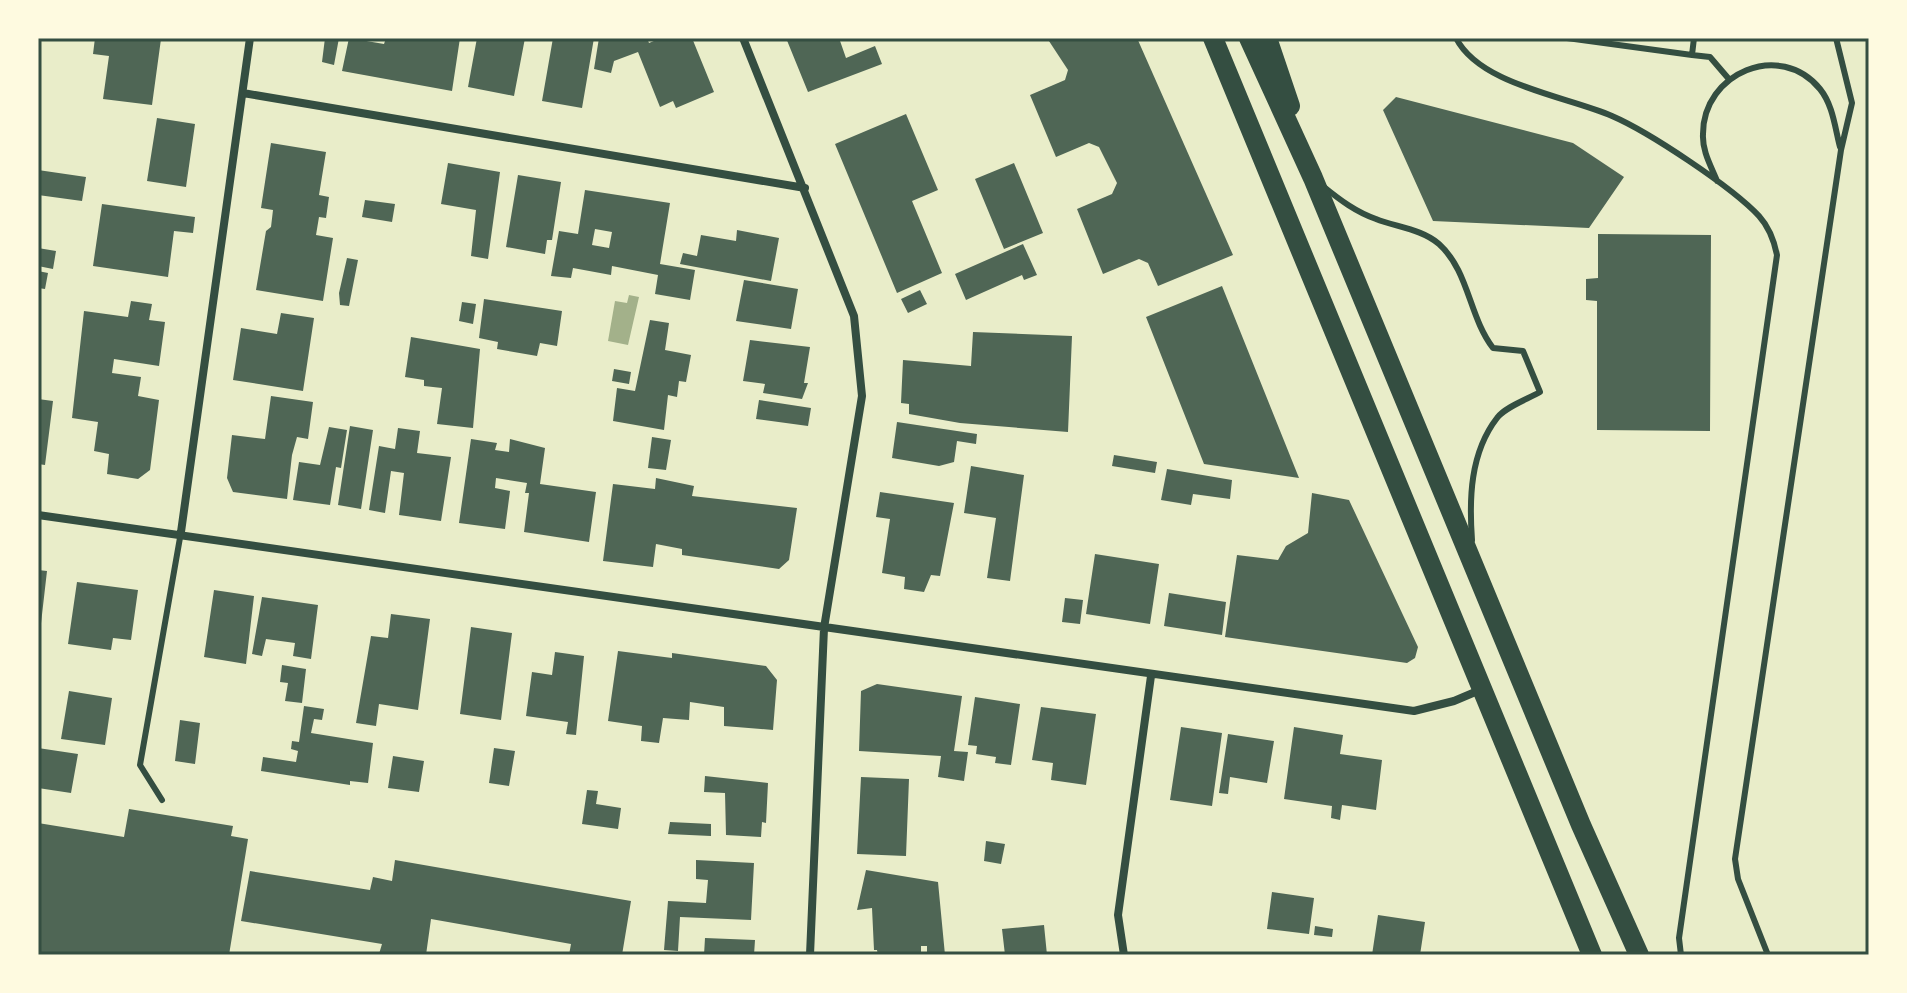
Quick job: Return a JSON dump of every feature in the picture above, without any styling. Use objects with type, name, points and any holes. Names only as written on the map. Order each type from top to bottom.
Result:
[{"type":"main road","points":[[1215,38],[1592,955]]},
{"type":"main road","points":[[1249,38],[1313,178],[1581,825],[1639,955]]},
{"type":"main road","points":[[1267,38],[1313,178]]},
{"type":"street","points":[[181,532],[250,38]]},
{"type":"street","points":[[743,38],[854,316],[860,349],[862,396],[824,628],[810,955]]},
{"type":"street","points":[[243,93],[805,188]]},
{"type":"street","points":[[38,515],[181,532],[1151,676],[1414,711],[1454,701],[1482,689]]},
{"type":"street","points":[[1124,955],[1118,915],[1151,676]]},
{"type":"lane","points":[[1456,38],[1463,52],[1484,67],[1505,78],[1614,117],[1717,181],[1760,216],[1773,236],[1777,274],[1679,938],[1681,955]]},
{"type":"lane","points":[[1567,38],[1710,57],[1728,78]]},
{"type":"lane","points":[[1692,55],[1694,38]]},
{"type":"lane","points":[[1768,955],[1738,879],[1737,837],[1841,150],[1852,103],[1836,38]]},
{"type":"lane","points":[[1717,181],[1702,136],[1711,97],[1728,78],[1751,67],[1773,64],[1801,72],[1820,90],[1829,105],[1841,150]]},
{"type":"lane","points":[[1313,178],[1343,203],[1439,244],[1460,273],[1483,336],[1493,348],[1523,351],[1529,365],[1540,392],[1497,416],[1476,462],[1468,498],[1473,559]]},
{"type":"lane","points":[[162,800],[140,765],[181,532]]},
{"type":"shaded area","points":[[629,295],[639,297],[628,345],[608,341],[615,301],[627,303]]},
{"type":"building","points":[[95,38],[161,39],[152,105],[103,99],[109,56],[93,54]]},
{"type":"building","points":[[325,38],[339,38],[334,65],[322,62]]},
{"type":"building","points":[[349,38],[384,44],[386,38],[460,38],[452,91],[342,71]]},
{"type":"building","points":[[477,38],[525,38],[514,96],[468,87]]},
{"type":"building","points":[[553,38],[594,38],[582,108],[542,101]]},
{"type":"building","points":[[599,38],[647,38],[649,43],[661,38],[692,38],[714,92],[676,108],[673,101],[660,107],[638,52],[614,61],[611,73],[594,69]]},
{"type":"building","points":[[786,38],[839,38],[846,58],[875,46],[882,64],[808,92]]},
{"type":"building","points":[[1047,38],[1137,38],[1233,255],[1158,286],[1148,263],[1139,259],[1103,274],[1077,209],[1112,194],[1117,183],[1099,147],[1089,143],[1056,157],[1030,95],[1065,80],[1068,70]]},
{"type":"building","points":[[1396,97],[1573,143],[1624,177],[1589,228],[1433,221],[1383,110]]},
{"type":"building","points":[[906,114],[938,190],[912,201],[942,273],[897,293],[835,144]]},
{"type":"building","points":[[157,118],[195,124],[186,187],[147,181]]},
{"type":"building","points":[[271,143],[326,152],[319,195],[329,197],[326,218],[319,217],[316,235],[333,238],[323,301],[256,290],[266,231],[271,227],[273,210],[261,208]]},
{"type":"building","points":[[448,163],[500,172],[488,259],[471,256],[476,210],[441,204]]},
{"type":"building","points":[[1014,163],[1043,233],[1004,249],[975,179]]},
{"type":"building","points":[[38,170],[86,177],[82,201],[38,195]]},
{"type":"building","points":[[518,175],[561,182],[552,240],[547,240],[545,254],[506,247]]},
{"type":"building","points":[[585,190],[670,203],[660,264],[695,270],[690,300],[655,294],[658,275],[612,266],[611,275],[573,268],[571,278],[551,276],[559,231],[578,234]],"holes":[[[595,229],[612,232],[609,248],[592,245]]]},
{"type":"building","points":[[365,200],[395,204],[392,222],[362,217]]},
{"type":"building","points":[[102,204],[195,217],[193,233],[174,231],[168,277],[93,266]]},
{"type":"building","points":[[737,230],[779,238],[771,281],[680,264],[683,253],[697,256],[701,235],[736,241]]},
{"type":"building","points":[[1598,234],[1711,235],[1710,431],[1597,430],[1597,301],[1586,300],[1586,279],[1598,278]]},
{"type":"building","points":[[1023,244],[1037,275],[1024,280],[1022,275],[966,300],[955,274]]},
{"type":"building","points":[[38,248],[56,251],[53,269],[38,266]]},
{"type":"building","points":[[347,258],[358,260],[349,306],[340,305],[339,293]]},
{"type":"building","points":[[38,271],[48,273],[45,289],[38,288]]},
{"type":"building","points":[[744,280],[798,289],[791,329],[736,321]]},
{"type":"building","points":[[1222,286],[1299,478],[1204,464],[1146,317]]},
{"type":"building","points":[[920,290],[927,304],[908,313],[901,299]]},
{"type":"building","points":[[484,299],[562,311],[557,346],[540,343],[537,356],[497,349],[498,342],[479,338]]},
{"type":"building","points":[[131,301],[152,304],[149,320],[165,322],[159,366],[114,359],[112,373],[141,377],[138,396],[159,400],[150,470],[138,479],[107,474],[109,454],[94,451],[98,422],[72,418],[84,311],[128,317]]},
{"type":"building","points":[[462,302],[476,304],[473,324],[459,321]]},
{"type":"building","points":[[281,313],[314,318],[303,391],[233,380],[241,328],[277,334]]},
{"type":"building","points":[[650,320],[669,323],[665,350],[691,355],[686,382],[679,381],[677,397],[668,395],[664,430],[613,421],[617,388],[635,391]]},
{"type":"building","points":[[973,332],[1072,336],[1068,432],[960,423],[909,414],[909,404],[901,403],[903,360],[971,366]]},
{"type":"building","points":[[411,337],[480,349],[473,428],[437,424],[442,388],[424,386],[424,380],[405,377]]},
{"type":"building","points":[[750,340],[810,347],[804,383],[808,383],[802,399],[763,393],[765,384],[743,381]]},
{"type":"building","points":[[614,369],[631,372],[629,384],[612,381]]},
{"type":"building","points":[[271,396],[313,402],[308,439],[297,437],[292,455],[287,499],[233,492],[227,478],[232,435],[265,439]]},
{"type":"building","points":[[38,399],[53,401],[45,465],[38,464]]},
{"type":"building","points":[[759,400],[811,408],[808,426],[756,419]]},
{"type":"building","points":[[897,422],[977,434],[976,444],[957,441],[954,462],[939,466],[892,458]]},
{"type":"building","points":[[350,426],[373,430],[361,509],[338,505]]},
{"type":"building","points":[[329,427],[347,430],[341,468],[336,467],[330,505],[293,500],[299,462],[320,465]]},
{"type":"building","points":[[398,428],[420,431],[417,453],[451,457],[441,521],[399,515],[404,473],[391,471],[385,513],[369,510],[379,446],[395,449]]},
{"type":"building","points":[[652,437],[671,440],[666,470],[648,468]]},
{"type":"building","points":[[471,439],[497,443],[495,450],[509,452],[510,439],[545,448],[540,484],[596,492],[589,542],[524,532],[529,493],[525,493],[527,483],[496,478],[495,488],[510,491],[505,529],[459,523]]},
{"type":"building","points":[[1114,455],[1157,462],[1155,473],[1112,466]]},
{"type":"building","points":[[971,466],[1024,475],[1010,581],[987,578],[996,518],[964,513]]},
{"type":"building","points":[[1167,469],[1232,480],[1230,499],[1193,494],[1191,505],[1161,500]]},
{"type":"building","points":[[656,478],[694,486],[692,496],[797,508],[789,560],[779,569],[682,555],[682,549],[656,544],[653,567],[603,561],[613,484],[655,489]]},
{"type":"building","points":[[880,492],[954,503],[940,576],[931,575],[924,592],[904,589],[905,577],[882,573],[890,519],[876,517]]},
{"type":"building","points":[[1312,493],[1349,500],[1418,647],[1415,658],[1407,663],[1225,637],[1237,555],[1278,560],[1286,546],[1308,533]]},
{"type":"building","points":[[1095,554],[1159,564],[1150,624],[1086,614]]},
{"type":"building","points":[[38,570],[47,571],[40,632],[38,632]]},
{"type":"building","points":[[77,582],[138,590],[131,640],[113,638],[111,650],[68,644]]},
{"type":"building","points":[[214,590],[254,596],[246,664],[204,657]]},
{"type":"building","points":[[1169,593],[1226,602],[1222,635],[1164,626]]},
{"type":"building","points":[[262,597],[318,605],[311,659],[293,656],[295,643],[266,639],[262,656],[252,654]]},
{"type":"building","points":[[1065,598],[1083,600],[1080,624],[1062,622]]},
{"type":"building","points":[[391,614],[430,619],[418,710],[379,704],[376,726],[356,723],[371,636],[388,638]]},
{"type":"building","points":[[471,627],[512,633],[501,720],[460,714]]},
{"type":"building","points":[[618,651],[672,658],[672,653],[766,666],[777,680],[773,730],[724,726],[724,707],[690,702],[689,720],[663,718],[659,743],[641,741],[642,726],[608,721]]},
{"type":"building","points":[[555,652],[584,656],[576,735],[566,734],[568,722],[526,716],[532,672],[552,675]]},
{"type":"building","points":[[282,665],[306,669],[302,703],[285,701],[288,683],[280,682]]},
{"type":"building","points":[[877,684],[962,696],[954,751],[968,752],[964,781],[938,777],[941,756],[859,751],[861,691]]},
{"type":"building","points":[[69,691],[112,698],[105,745],[61,739]]},
{"type":"building","points":[[975,697],[1020,704],[1011,765],[995,763],[996,757],[976,754],[977,746],[968,745]]},
{"type":"building","points":[[304,706],[324,709],[322,720],[314,719],[311,733],[373,743],[368,783],[350,781],[350,785],[261,771],[263,757],[296,762],[298,751],[291,749],[292,741],[299,742]]},
{"type":"building","points":[[1041,707],[1096,714],[1086,785],[1051,780],[1053,763],[1032,760]]},
{"type":"building","points":[[180,720],[200,723],[195,764],[175,761]]},
{"type":"building","points":[[1181,727],[1222,733],[1212,806],[1170,800]]},
{"type":"building","points":[[1294,727],[1343,735],[1340,754],[1382,760],[1376,810],[1342,805],[1340,820],[1331,818],[1332,806],[1284,799]]},
{"type":"building","points":[[1228,734],[1274,741],[1267,783],[1230,777],[1228,794],[1219,793]]},
{"type":"building","points":[[38,748],[78,754],[71,793],[38,788]]},
{"type":"building","points":[[494,748],[515,751],[509,786],[489,783]]},
{"type":"building","points":[[393,756],[424,761],[419,792],[388,788]]},
{"type":"building","points":[[705,776],[768,783],[766,823],[762,822],[761,837],[726,835],[725,793],[704,792]]},
{"type":"building","points":[[861,777],[909,779],[906,856],[857,854]]},
{"type":"building","points":[[587,790],[598,791],[596,804],[621,808],[618,829],[582,824]]},
{"type":"building","points":[[129,809],[233,826],[231,836],[248,839],[229,955],[38,955],[38,823],[124,837]]},
{"type":"building","points":[[670,822],[711,824],[711,836],[668,834]]},
{"type":"building","points":[[986,841],[1005,844],[1001,864],[984,861]]},
{"type":"building","points":[[395,860],[631,901],[622,955],[569,955],[571,944],[431,919],[426,955],[386,955],[379,954],[382,944],[241,921],[250,871],[370,890],[373,877],[392,881]]},
{"type":"building","points":[[696,860],[754,863],[751,920],[680,917],[678,951],[664,950],[668,901],[706,903],[708,880],[696,879]]},
{"type":"building","points":[[866,870],[938,882],[945,955],[927,955],[927,946],[921,946],[921,955],[878,955],[874,950],[872,908],[857,910]]},
{"type":"building","points":[[1272,892],[1314,898],[1309,934],[1267,929]]},
{"type":"building","points":[[1378,915],[1425,922],[1420,955],[1372,955]]},
{"type":"building","points":[[1044,925],[1047,955],[1005,955],[1002,929]]},
{"type":"building","points":[[1315,926],[1333,929],[1332,937],[1314,935]]},
{"type":"building","points":[[705,938],[755,940],[754,955],[704,955]]}]
